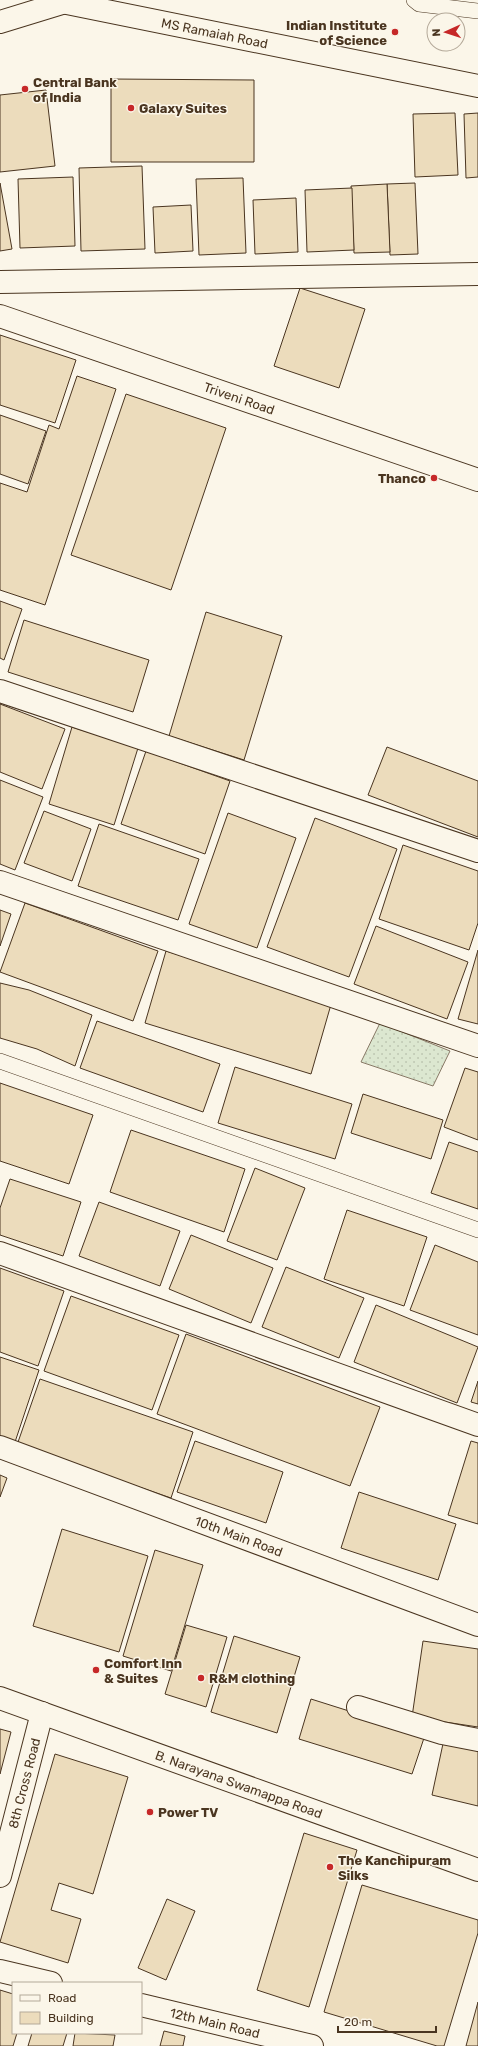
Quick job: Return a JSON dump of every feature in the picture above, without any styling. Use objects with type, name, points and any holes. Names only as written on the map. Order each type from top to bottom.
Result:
[{"type":"street","name":"MS Ramaiah Road","points":[[0,22],[57,1],[478,86]]},
{"type":"street","points":[[0,282],[478,274]]},
{"type":"street","name":"Triveni Road","points":[[0,316],[478,480]]},
{"type":"street","points":[[0,691],[478,851]]},
{"type":"street","points":[[0,882],[478,1046]]},
{"type":"street","points":[[0,1253],[478,1425]]},
{"type":"street","name":"10th Main Road","points":[[0,1447],[478,1625]]},
{"type":"street","name":"B. Narayana Swamappa Road","points":[[0,1698],[478,1870]]},
{"type":"street","points":[[358,1707],[442,1733],[478,1740]]},
{"type":"street","name":"8th Cross Road","points":[[0,1876],[42,1713]]},
{"type":"street","points":[[0,1971],[47,1982]]},
{"type":"street","name":"12th Main Road","points":[[142,2005],[312,2046]]},
{"type":"lane","points":[[414,0],[419,4],[478,11]]},
{"type":"lane","points":[[0,1061],[478,1230]]},
{"type":"green space","points":[[380,1023],[450,1051],[433,1086],[361,1062]]},
{"type":"building","points":[[111,79],[254,80],[254,162],[111,162]]},
{"type":"building","points":[[46,90],[55,166],[0,172],[0,95]]},
{"type":"building","points":[[455,113],[458,175],[415,177],[413,114]]},
{"type":"building","points":[[478,113],[478,177],[466,178],[464,114]]},
{"type":"building","points":[[142,166],[145,249],[81,251],[79,168]]},
{"type":"building","points":[[73,177],[75,246],[20,248],[18,179]]},
{"type":"building","points":[[243,178],[246,253],[199,255],[196,179]]},
{"type":"building","points":[[0,183],[12,249],[0,251]]},
{"type":"building","points":[[415,183],[418,254],[390,255],[387,184]]},
{"type":"building","points":[[387,184],[390,252],[354,253],[351,186]]},
{"type":"building","points":[[352,188],[354,250],[307,252],[305,190]]},
{"type":"building","points":[[296,198],[298,252],[255,254],[253,200]]},
{"type":"building","points":[[191,205],[193,251],[155,253],[153,207]]},
{"type":"building","points":[[300,288],[365,309],[339,388],[274,366]]},
{"type":"building","points":[[0,335],[76,360],[55,423],[0,405]]},
{"type":"building","points":[[77,376],[116,389],[45,605],[0,590],[0,483],[27,492],[49,425],[59,429]]},
{"type":"building","points":[[126,394],[226,428],[171,590],[71,555]]},
{"type":"building","points":[[0,415],[46,431],[28,484],[0,474]]},
{"type":"building","points":[[0,601],[22,609],[4,660],[0,658]]},
{"type":"building","points":[[206,612],[282,636],[244,760],[169,736]]},
{"type":"building","points":[[24,620],[149,660],[133,712],[8,672]]},
{"type":"building","points":[[0,704],[65,729],[42,789],[0,772]]},
{"type":"building","points":[[72,727],[138,748],[114,825],[49,804]]},
{"type":"building","points":[[387,747],[478,781],[478,837],[368,795]]},
{"type":"building","points":[[146,751],[230,781],[205,854],[121,824]]},
{"type":"building","points":[[0,780],[43,797],[15,870],[0,864]]},
{"type":"building","points":[[44,811],[91,829],[72,881],[24,863]]},
{"type":"building","points":[[228,813],[296,838],[257,948],[189,924]]},
{"type":"building","points":[[315,818],[397,849],[349,977],[267,947]]},
{"type":"building","points":[[99,824],[199,859],[178,920],[78,886]]},
{"type":"building","points":[[403,845],[478,871],[478,923],[469,950],[379,919]]},
{"type":"building","points":[[25,903],[158,951],[133,1021],[0,972]]},
{"type":"building","points":[[0,910],[11,914],[0,946]]},
{"type":"building","points":[[376,926],[468,962],[447,1019],[354,984]]},
{"type":"building","points":[[478,950],[478,1024],[458,1019]]},
{"type":"building","points":[[166,951],[332,1001],[311,1074],[145,1023]]},
{"type":"building","points":[[0,983],[29,990],[92,1015],[75,1066],[37,1049],[0,1038]]},
{"type":"building","points":[[97,1021],[220,1064],[203,1112],[80,1068]]},
{"type":"building","points":[[235,1067],[352,1104],[335,1159],[218,1123]]},
{"type":"building","points":[[465,1068],[478,1072],[478,1140],[444,1127]]},
{"type":"building","points":[[0,1083],[93,1115],[69,1184],[0,1161]]},
{"type":"building","points":[[363,1094],[443,1120],[431,1159],[351,1133]]},
{"type":"building","points":[[131,1130],[245,1169],[224,1232],[110,1192]]},
{"type":"building","points":[[449,1142],[478,1152],[478,1209],[431,1193]]},
{"type":"building","points":[[255,1168],[305,1188],[277,1260],[227,1241]]},
{"type":"building","points":[[10,1179],[81,1202],[63,1256],[0,1235],[0,1208]]},
{"type":"building","points":[[99,1202],[180,1231],[160,1286],[79,1256]]},
{"type":"building","points":[[347,1210],[427,1237],[404,1306],[324,1279]]},
{"type":"building","points":[[191,1235],[273,1268],[251,1323],[169,1289]]},
{"type":"building","points":[[435,1245],[478,1262],[478,1335],[410,1310]]},
{"type":"building","points":[[286,1267],[364,1298],[339,1358],[262,1327]]},
{"type":"building","points":[[0,1268],[64,1291],[38,1366],[0,1352]]},
{"type":"building","points":[[71,1296],[179,1335],[152,1410],[44,1371]]},
{"type":"building","points":[[376,1305],[478,1347],[457,1403],[354,1362]]},
{"type":"building","points":[[186,1334],[380,1407],[350,1486],[157,1414]]},
{"type":"building","points":[[0,1357],[39,1370],[15,1442],[0,1437]]},
{"type":"building","points":[[40,1379],[193,1432],[171,1498],[17,1445]]},
{"type":"building","points":[[478,1381],[478,1404],[471,1402]]},
{"type":"building","points":[[195,1441],[283,1472],[266,1523],[177,1492]]},
{"type":"building","points":[[471,1441],[478,1443],[478,1524],[448,1515]]},
{"type":"building","points":[[0,1475],[7,1478],[0,1497]]},
{"type":"building","points":[[359,1492],[456,1524],[438,1580],[341,1548]]},
{"type":"building","points":[[62,1529],[148,1556],[119,1652],[33,1626]]},
{"type":"building","points":[[155,1550],[203,1565],[171,1671],[123,1656]]},
{"type":"building","points":[[186,1625],[227,1637],[206,1707],[165,1694]]},
{"type":"building","points":[[234,1636],[300,1657],[277,1733],[211,1712]]},
{"type":"building","points":[[423,1641],[478,1649],[478,1727],[412,1717]]},
{"type":"building","points":[[311,1699],[425,1735],[412,1774],[299,1739]]},
{"type":"building","points":[[0,1729],[11,1732],[0,1774]]},
{"type":"building","points":[[444,1739],[478,1746],[478,1806],[432,1795]]},
{"type":"building","points":[[55,1754],[128,1777],[93,1894],[59,1883],[51,1910],[81,1919],[68,1963],[0,1942]]},
{"type":"building","points":[[304,1833],[357,1850],[309,2007],[257,1990]]},
{"type":"building","points":[[362,1885],[478,1920],[478,1933],[444,2046],[437,2046],[324,2012]]},
{"type":"building","points":[[167,1899],[195,1911],[166,1980],[138,1968]]},
{"type":"building","points":[[0,1990],[12,1994],[12,2034],[17,2034],[13,2046],[0,2046]]},
{"type":"building","points":[[478,2002],[478,2046],[466,2046]]},
{"type":"building","points":[[164,2031],[185,2036],[183,2046],[160,2046]]},
{"type":"building","points":[[32,2034],[67,2034],[63,2046],[28,2046]]},
{"type":"building","points":[[75,2034],[115,2035],[113,2046],[73,2046]]},
{"type":"place","name":"Indian Institute of Science","points":[[395,32]]},
{"type":"place","name":"Central Bank of India","points":[[25,89]]},
{"type":"place","name":"Galaxy Suites","points":[[131,108]]},
{"type":"place","name":"Thanco","points":[[434,478]]},
{"type":"place","name":"Comfort Inn & Suites","points":[[96,1670]]},
{"type":"place","name":"R&M clothing","points":[[201,1678]]},
{"type":"place","name":"Power TV","points":[[150,1812]]},
{"type":"place","name":"The Kanchipuram Silks","points":[[330,1867]]}]
